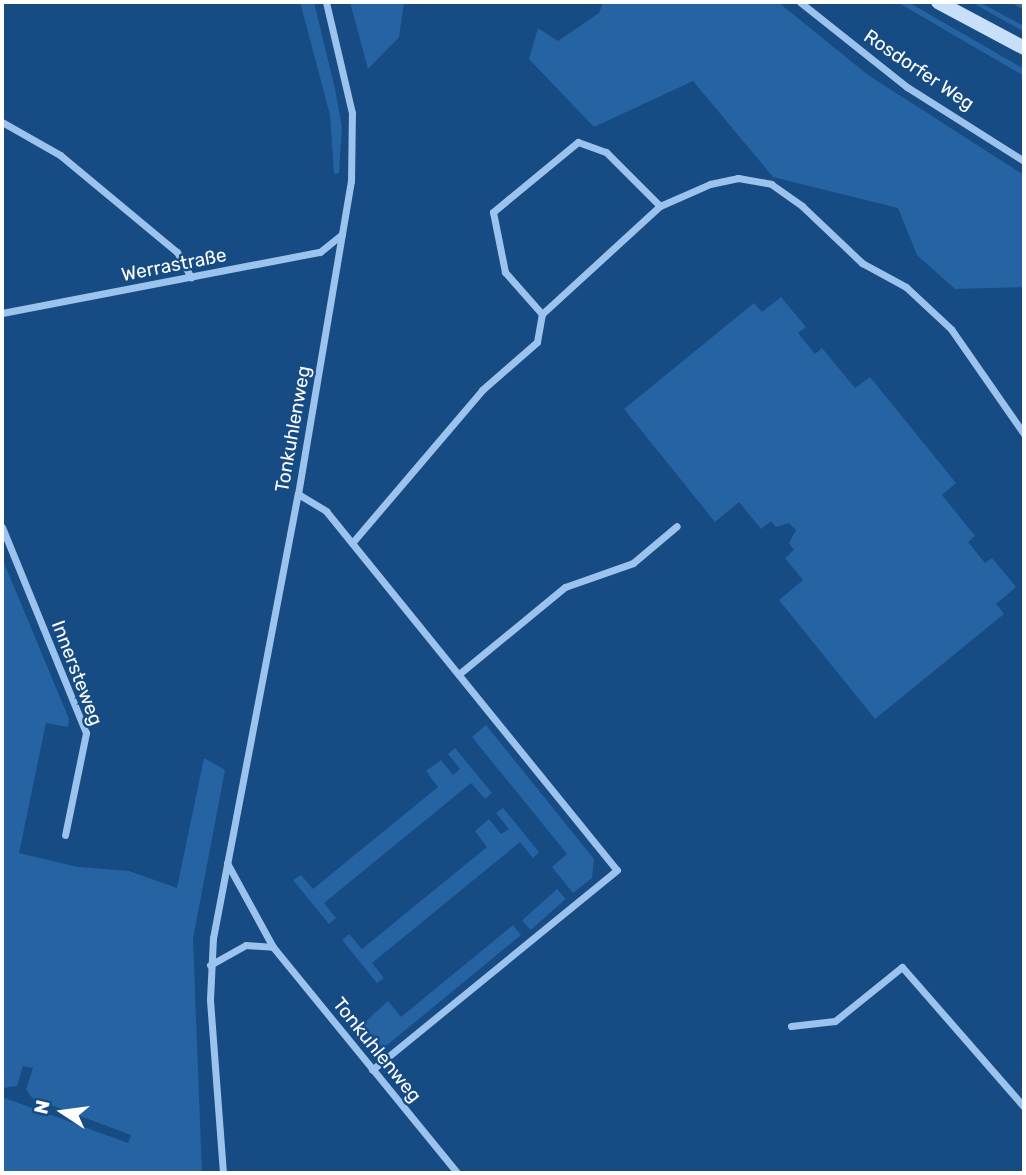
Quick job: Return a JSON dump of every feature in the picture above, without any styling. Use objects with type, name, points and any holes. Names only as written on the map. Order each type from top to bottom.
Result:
[{"type":"main road","points":[[937,2],[1024,48]]},
{"type":"street","name":"Tonkuhlenweg","points":[[223,1173],[211,964],[226,860],[298,494],[351,181],[352,113],[326,2]]},
{"type":"street","name":"Rosdorfer Weg","points":[[800,2],[907,87],[1024,161]]},
{"type":"street","points":[[2,122],[61,155],[177,252],[191,277]]},
{"type":"street","points":[[542,314],[505,272],[493,212],[578,142],[606,152],[660,206]]},
{"type":"street","points":[[352,543],[482,390],[537,342],[542,314],[660,206],[710,184],[738,178],[771,184],[803,206],[862,263],[906,287],[951,329],[1024,434]]},
{"type":"street","name":"Werrastraße","points":[[2,313],[320,252],[344,231]]},
{"type":"street","points":[[298,494],[326,511],[617,870],[372,1070]]},
{"type":"street","points":[[459,674],[565,587],[633,563],[677,526]]},
{"type":"street","name":"Innersteweg","points":[[2,527],[86,733],[65,835]]},
{"type":"street","name":"Tonkuhlenweg","points":[[226,860],[245,902],[273,947],[457,1173]]},
{"type":"street","points":[[211,964],[246,945],[273,947]]},
{"type":"street","points":[[791,1026],[835,1021],[902,967],[1024,1107]]},
{"type":"shaded area","points":[[300,2],[314,2],[335,89],[342,127],[339,173],[334,174],[330,115]]},
{"type":"shaded area","points":[[350,2],[404,2],[399,37],[368,69]]},
{"type":"shaded area","points":[[603,2],[778,2],[868,75],[1024,175],[1024,287],[955,289],[917,255],[898,208],[773,177],[693,81],[594,127],[529,59],[538,28],[558,41],[599,13]]},
{"type":"shaded area","points":[[897,2],[908,2],[1024,69],[1024,76]]},
{"type":"shaded area","points":[[971,2],[979,2],[1024,26],[1024,32]]},
{"type":"shaded area","points":[[781,297],[806,327],[798,333],[815,354],[822,348],[855,388],[870,377],[956,483],[942,495],[975,536],[968,542],[985,563],[992,558],[1016,587],[996,604],[1004,614],[875,719],[779,600],[803,580],[785,558],[794,550],[789,543],[796,530],[789,523],[776,527],[771,521],[761,529],[739,502],[715,522],[624,409],[754,303],[762,312]]},
{"type":"shaded area","points":[[2,558],[69,719],[68,727],[46,723],[19,853],[78,867],[129,871],[177,888],[204,758],[225,770],[193,939],[202,1173],[2,1173],[2,1097],[128,1143],[131,1135],[32,1098],[26,1089],[33,1068],[23,1066],[17,1086],[2,1088]]},
{"type":"shaded area","points":[[486,725],[594,859],[592,878],[573,893],[552,867],[567,854],[472,737]]},
{"type":"shaded area","points":[[455,748],[492,793],[485,799],[471,783],[324,903],[336,918],[329,924],[293,880],[301,875],[313,889],[438,787],[426,771],[441,760],[453,775],[460,769],[448,754]]},
{"type":"shaded area","points":[[503,808],[539,852],[533,858],[520,842],[372,963],[384,978],[377,983],[342,940],[349,934],[362,949],[487,847],[475,831],[489,819],[501,834],[509,829],[496,813]]},
{"type":"shaded area","points":[[557,889],[566,899],[531,930],[522,920]]},
{"type":"shaded area","points":[[513,925],[521,935],[386,1046],[375,1047],[362,1040],[362,1025],[388,1001],[401,1017]]},
{"type":"waterway","points":[[1018,2],[1024,5]]}]
